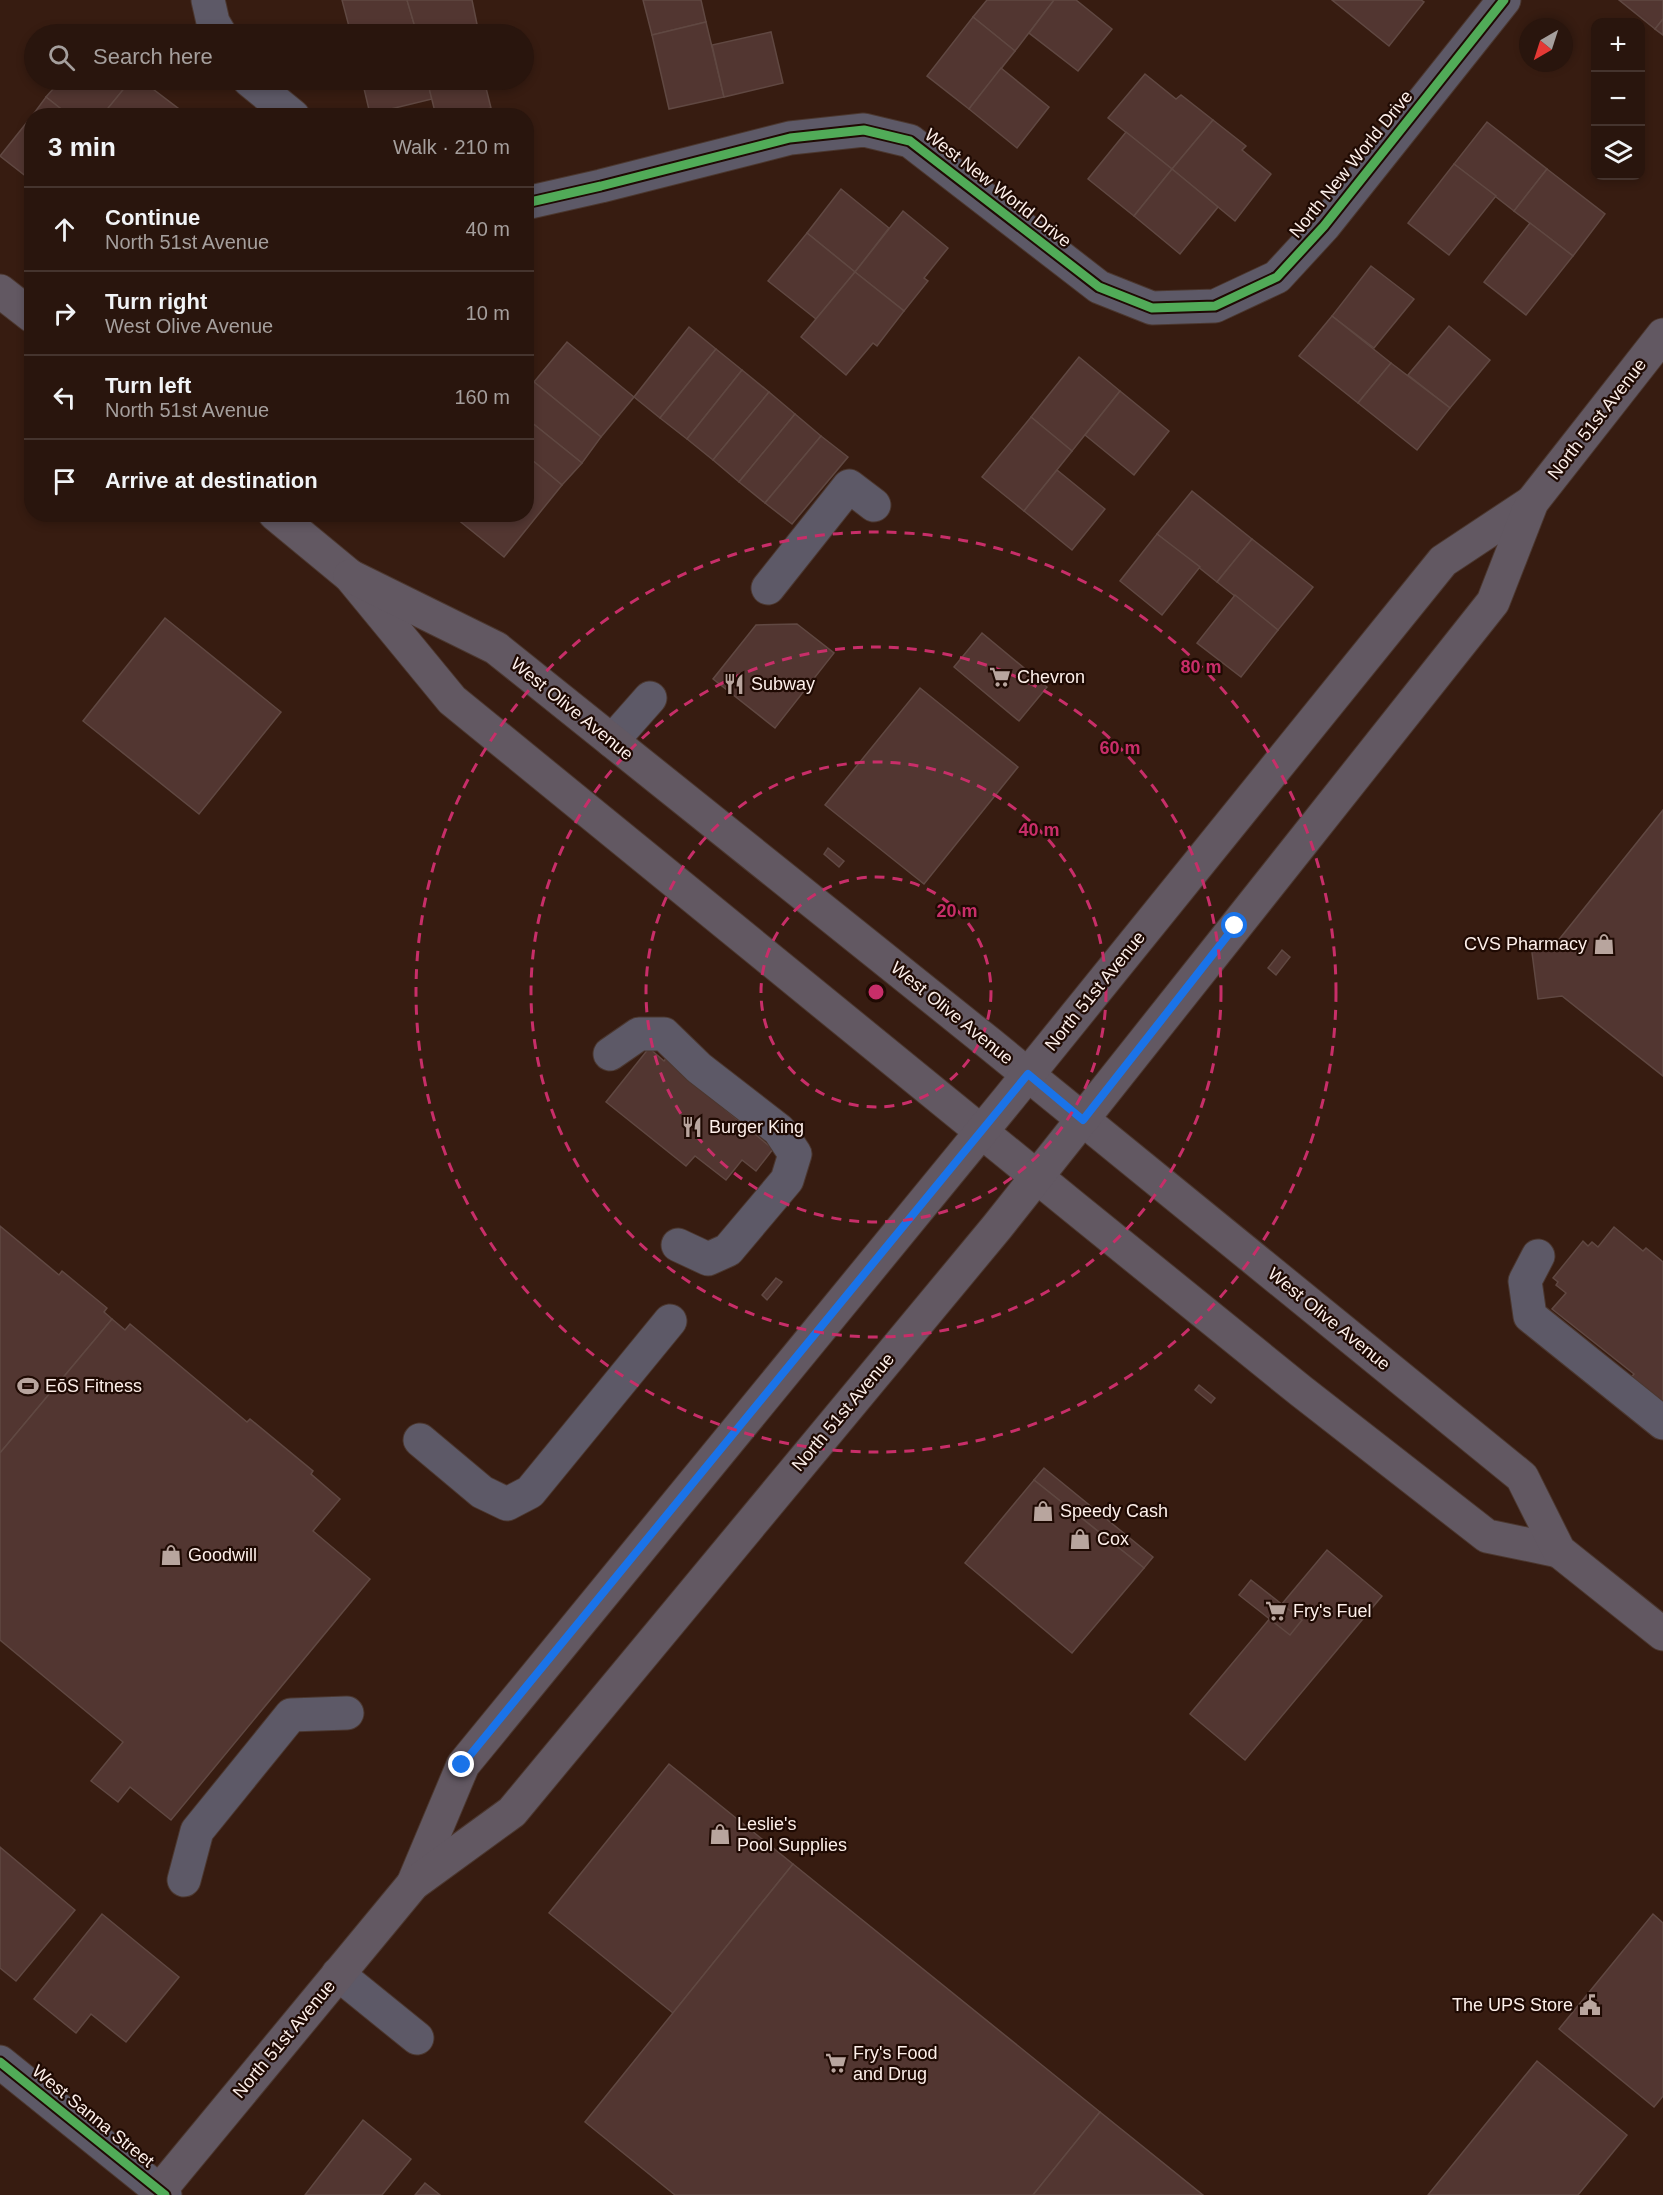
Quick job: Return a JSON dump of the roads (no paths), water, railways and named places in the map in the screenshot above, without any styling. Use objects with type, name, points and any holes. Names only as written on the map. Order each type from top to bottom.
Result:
[{"type":"main road","points":[[0,291],[24,310]]},
{"type":"main road","name":"North 51st Avenue","points":[[160,2194],[413,1884],[512,1812],[1037,1177],[1493,602],[1532,502],[1663,335]]},
{"type":"main road","name":"North 51st Avenue","points":[[413,1884],[462,1765],[1028,1074],[1443,561],[1532,502]]},
{"type":"main road","name":"West Olive Avenue","points":[[285,522],[350,576],[452,700],[1301,1391],[1487,1536],[1559,1551]]},
{"type":"main road","name":"West Olive Avenue","points":[[350,576],[496,648],[1028,1074],[1522,1476],[1559,1551],[1663,1634]]},
{"type":"street","points":[[208,0],[214,24]]},
{"type":"street","name":"North New World Drive","points":[[1193,306],[1215,306],[1277,277],[1324,226],[1504,0]]},
{"type":"street","points":[[261,90],[283,108]]},
{"type":"street","name":"West New World Drive","points":[[534,201],[790,138],[864,130],[910,141],[1099,287],[1152,308],[1193,306]]},
{"type":"street","points":[[768,588],[849,486],[874,505]]},
{"type":"street","points":[[612,741],[650,698]]},
{"type":"street","points":[[610,1054],[639,1034],[664,1034],[699,1068],[779,1130],[795,1154],[787,1180],[728,1250],[708,1259],[678,1245]]},
{"type":"street","points":[[1538,1256],[1526,1281],[1530,1316],[1663,1423]]},
{"type":"street","points":[[420,1440],[482,1492],[507,1504],[530,1492],[670,1321]]},
{"type":"street","points":[[184,1880],[197,1831],[291,1715],[347,1713]]},
{"type":"street","points":[[338,1974],[417,2038]]},
{"type":"street","name":"West Sanna Street","points":[[0,2062],[160,2194]]},
{"type":"place","name":"Chevron","points":[[1000,677]]},
{"type":"place","name":"Subway","points":[[734,684]]},
{"type":"place","name":"CVS Pharmacy","points":[[1604,944]]},
{"type":"place","name":"Burger King","points":[[692,1127]]},
{"type":"place","name":"EōS Fitness","points":[[28,1386]]},
{"type":"place","name":"Speedy Cash","points":[[1043,1511]]},
{"type":"place","name":"Cox","points":[[1080,1539]]},
{"type":"place","name":"Goodwill","points":[[171,1555]]},
{"type":"place","name":"Fry's Fuel","points":[[1276,1611]]},
{"type":"place","name":"Leslie's Pool Supplies","points":[[720,1834]]},
{"type":"place","name":"The UPS Store","points":[[1590,2005]]},
{"type":"place","name":"Fry's Food and Drug","points":[[836,2063]]}]
